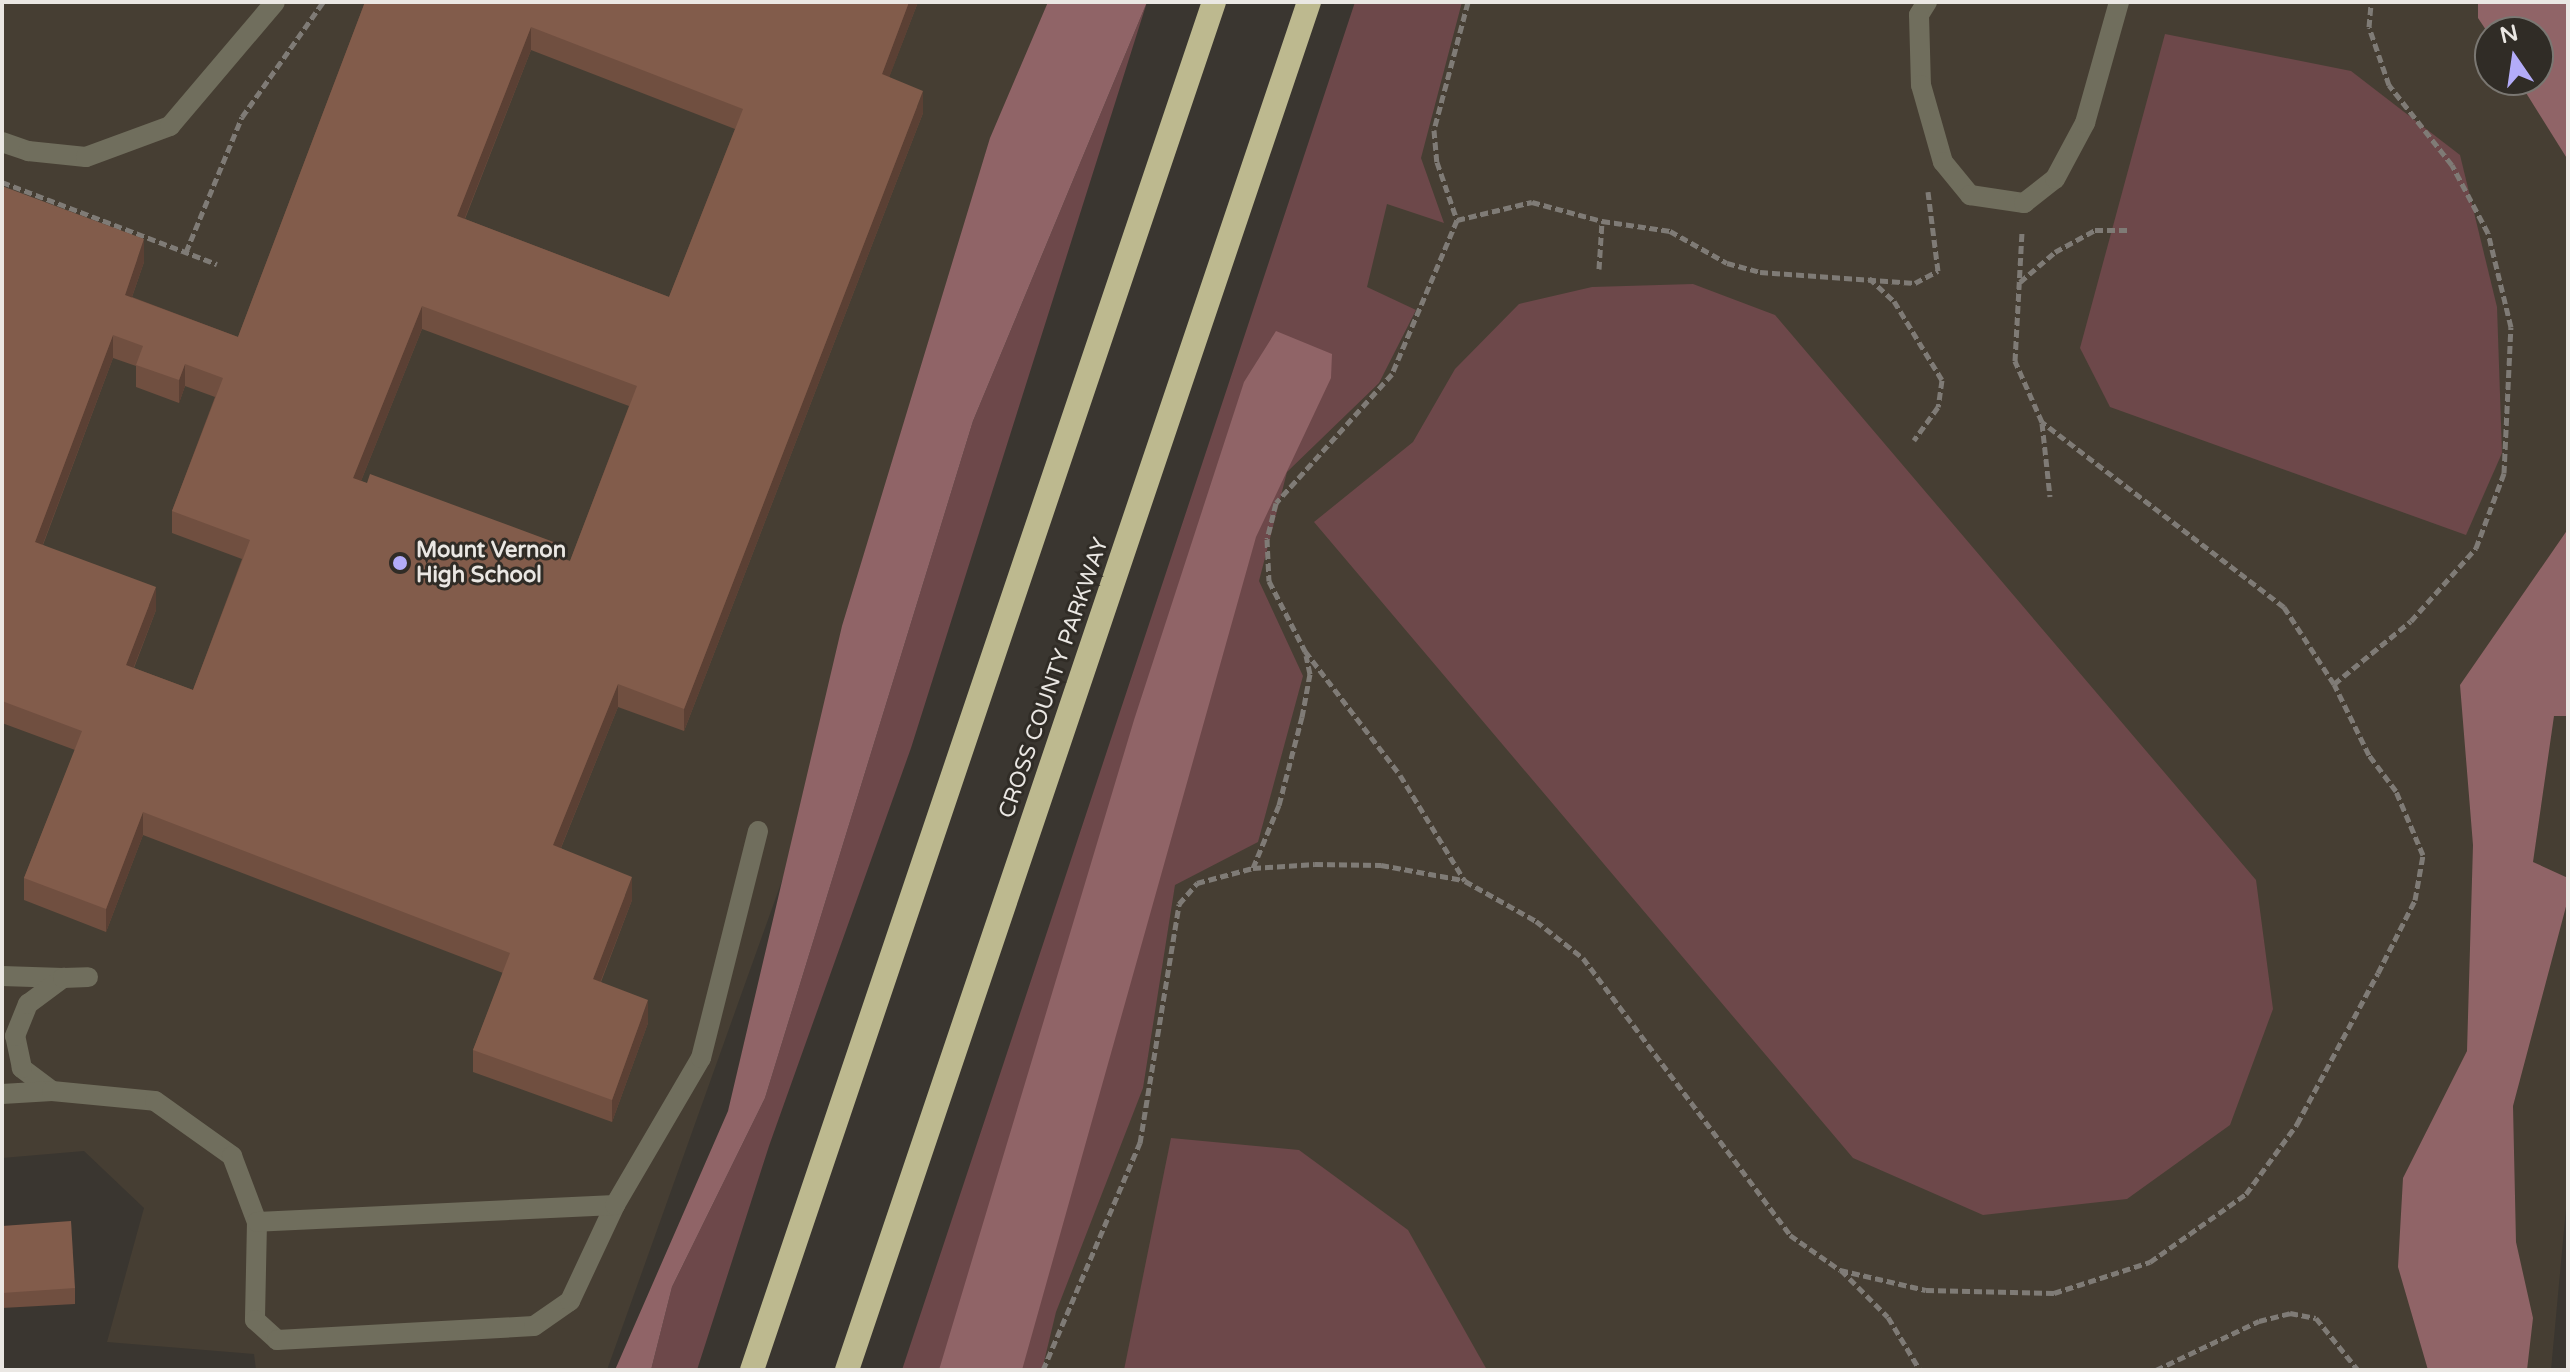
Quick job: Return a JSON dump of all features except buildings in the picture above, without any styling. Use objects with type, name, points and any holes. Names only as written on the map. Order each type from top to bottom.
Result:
[{"type":"highway","points":[[752,1370],[1214,2]]},
{"type":"highway","name":"CROSS COUNTY PARKWAY","points":[[847,1370],[1309,2]]},
{"type":"lane","points":[[2,142],[28,151],[86,157],[170,126],[275,2]]},
{"type":"lane","points":[[1927,2],[1919,15],[1921,85],[1943,162],[1970,195],[2024,203],[2055,179],[2085,123],[2119,2]]},
{"type":"lane","points":[[2,1094],[52,1091],[155,1101],[232,1156],[257,1222],[255,1320],[277,1340],[534,1326],[570,1301],[615,1205],[701,1058],[758,831]]},
{"type":"lane","points":[[2,976],[88,977]]},
{"type":"lane","points":[[52,1091],[22,1068],[15,1036],[28,1004],[63,978]]},
{"type":"lane","points":[[257,1222],[615,1205]]},
{"type":"path","points":[[186,252],[242,117],[323,2]]},
{"type":"path","points":[[1465,881],[1400,775],[1305,651],[1269,581],[1267,539],[1276,503],[1392,374],[1457,220],[1437,162],[1434,130],[1468,2]]},
{"type":"path","points":[[2334,684],[2411,621],[2476,548],[2505,459],[2511,327],[2488,233],[2452,165],[2389,85],[2369,27],[2371,2]]},
{"type":"path","points":[[2,182],[217,264]]},
{"type":"path","points":[[1457,220],[1532,202],[1602,221],[1670,231],[1727,263],[1760,272],[1915,283],[1938,271],[1927,187]]},
{"type":"path","points":[[2024,203],[2015,361],[2042,422],[2050,497]]},
{"type":"path","points":[[1599,269],[1602,221]]},
{"type":"path","points":[[2019,283],[2055,252],[2095,230],[2131,230]]},
{"type":"path","points":[[1869,278],[1894,301],[1942,380],[1938,407],[1914,440]]},
{"type":"path","points":[[1840,1270],[1926,1290],[2054,1293],[2150,1262],[2246,1194],[2297,1124],[2415,900],[2423,855],[2396,791],[2369,755],[2334,684],[2284,607],[2042,422]]},
{"type":"path","points":[[1253,868],[1279,805],[1302,717],[1310,674],[1305,651]]},
{"type":"path","points":[[1043,1370],[1140,1143],[1179,904],[1197,883],[1253,868],[1381,865],[1465,881],[1536,921],[1583,958],[1790,1235],[1840,1270],[1888,1317],[1920,1370]]},
{"type":"path","points":[[2156,1370],[2259,1321],[2290,1313],[2316,1318],[2358,1370]]},
{"type":"shaded area","points":[[2,2],[1096,2],[607,1370],[256,1370],[254,1354],[107,1342],[144,1208],[84,1151],[2,1158]]},
{"type":"shaded area","points":[[1048,2],[1147,2],[973,421],[765,1098],[672,1287],[651,1370],[615,1370],[728,1111],[842,626],[990,138]]},
{"type":"shaded area","points":[[1147,2],[911,748],[769,1146],[697,1370],[651,1370],[672,1287],[765,1098],[973,421]]},
{"type":"shaded area","points":[[1355,2],[1462,2],[1421,158],[1444,223],[1387,204],[1367,287],[1416,310],[1379,383],[1287,472],[1259,581],[1303,676],[1258,842],[1175,885],[1143,1088],[1056,1312],[1042,1370],[902,1370]]},
{"type":"shaded area","points":[[1406,2],[2568,2],[2568,1187],[2551,1370],[962,1370]]},
{"type":"shaded area","points":[[2478,2],[2568,2],[2568,160],[2528,96],[2554,96],[2554,16],[2478,16]]},
{"type":"shaded area","points":[[2165,34],[2351,71],[2460,155],[2497,307],[2502,453],[2466,535],[2110,407],[2080,348]]},
{"type":"shaded area","points":[[1693,284],[1775,315],[2256,880],[2273,1009],[2230,1125],[2127,1199],[1983,1215],[1853,1158],[1314,522],[1413,442],[1455,369],[1519,304],[1592,287]]},
{"type":"shaded area","points":[[1276,331],[1332,354],[1331,378],[1256,537],[1022,1370],[939,1370],[1134,720],[1244,382]]},
{"type":"shaded area","points":[[2568,529],[2568,716],[2554,716],[2533,862],[2568,878],[2568,899],[2513,1106],[2516,1242],[2533,1318],[2527,1370],[2428,1370],[2398,1267],[2403,1178],[2467,1051],[2473,845],[2460,685]]},
{"type":"shaded area","points":[[1171,1138],[1299,1150],[1408,1230],[1487,1370],[1124,1370]]},
{"type":"place","name":"Mount Vernon High School","points":[[400,563]]}]
